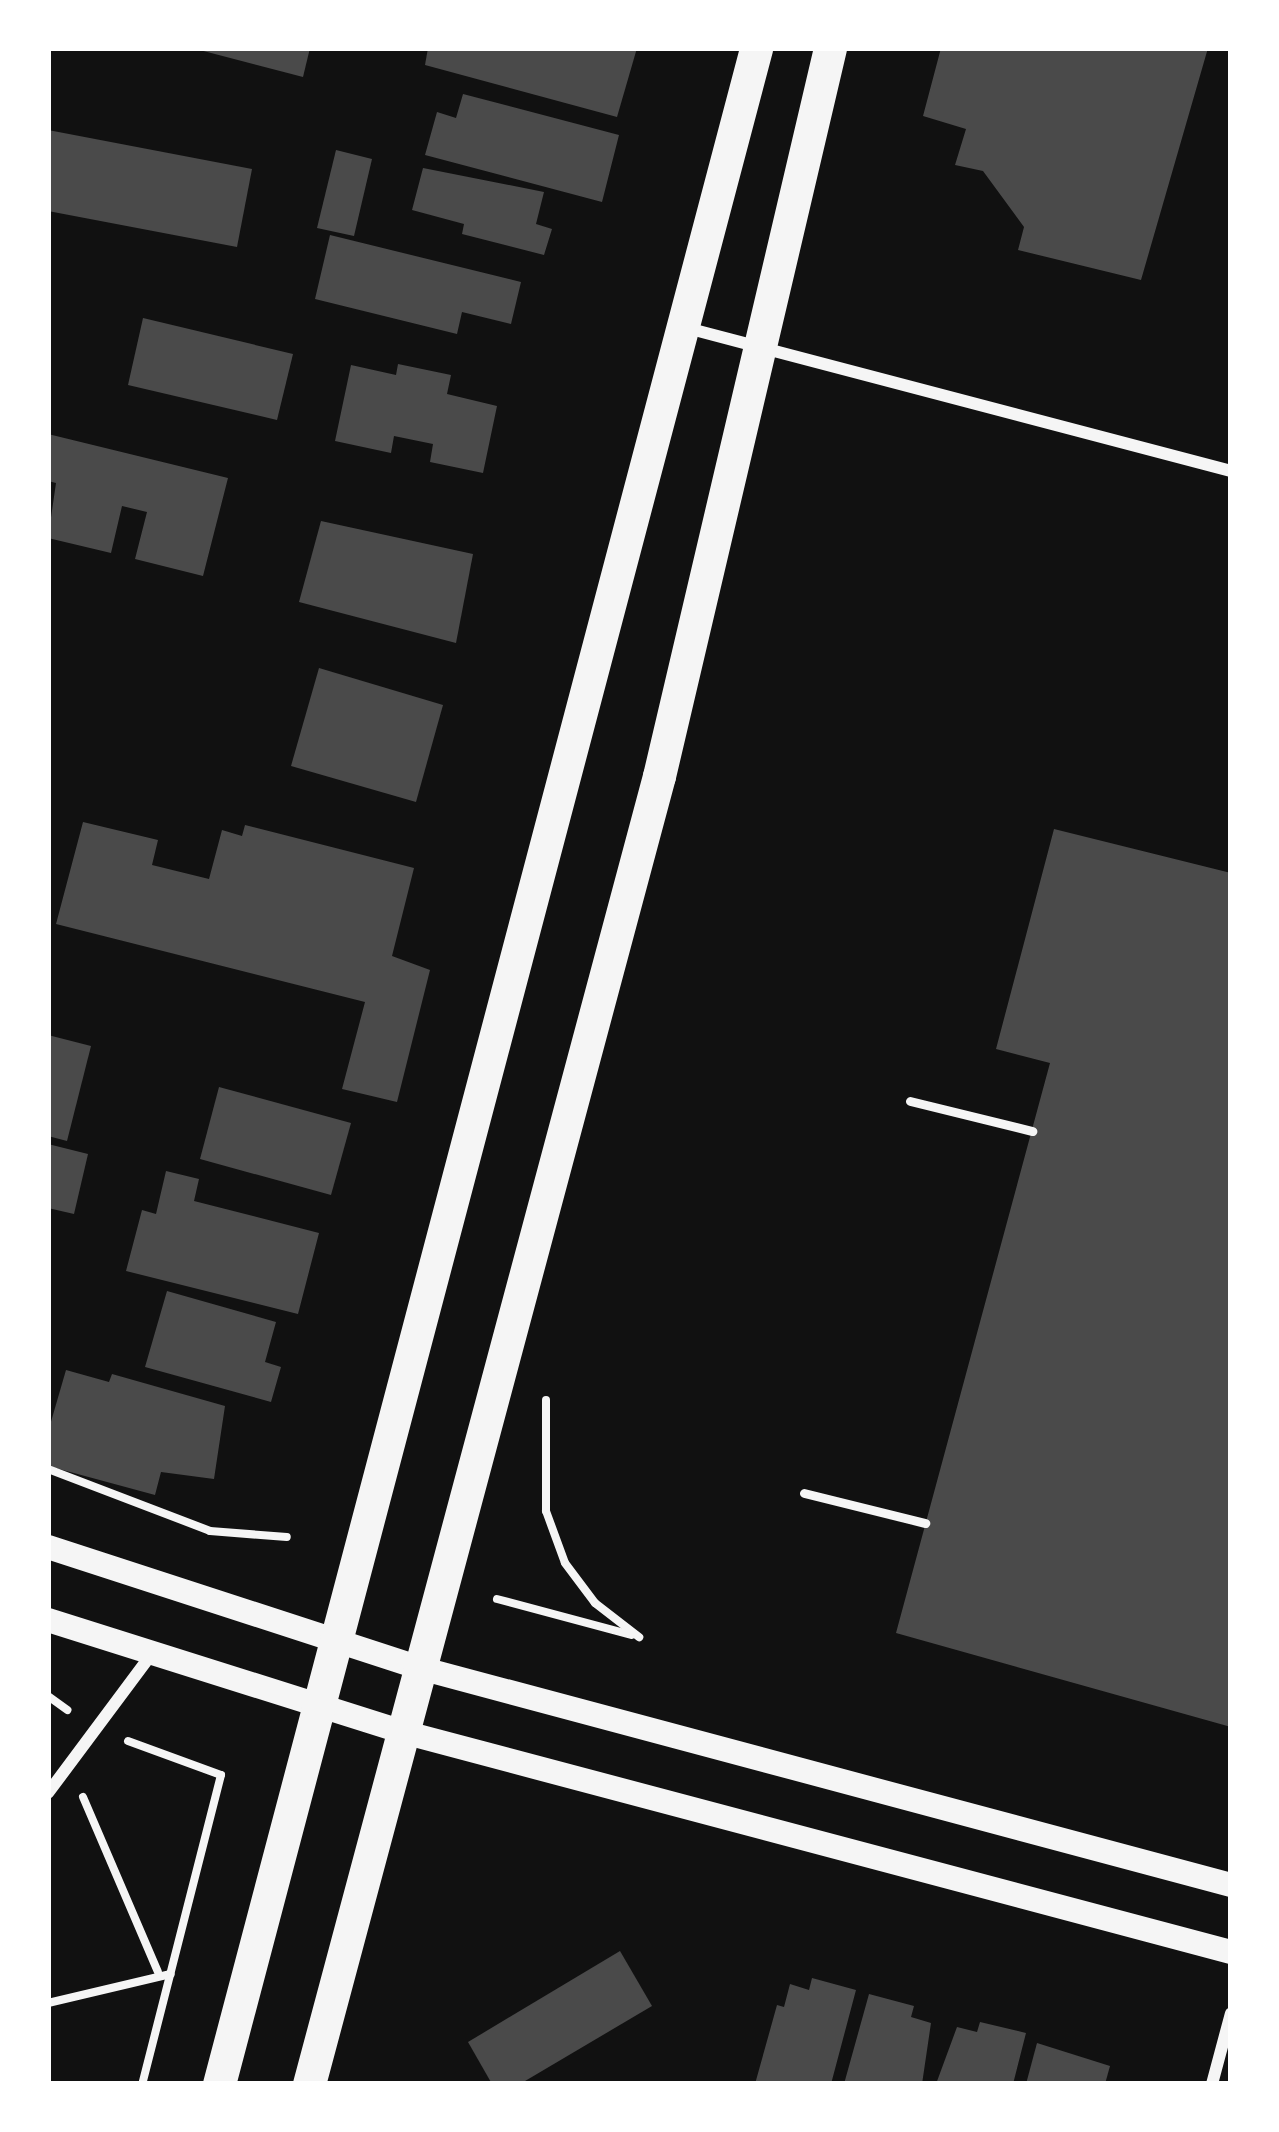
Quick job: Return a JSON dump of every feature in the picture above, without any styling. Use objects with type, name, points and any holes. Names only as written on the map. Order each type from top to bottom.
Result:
[{"type":"highway","points":[[219,2084],[313,1706],[685,328],[756,48]]},
{"type":"highway","points":[[309,2084],[659,776],[764,349],[830,48]]},
{"type":"main road","points":[[48,1547],[420,1668],[1231,1885]]},
{"type":"main road","points":[[48,1619],[150,1656],[403,1732],[1231,1952]]},
{"type":"street","points":[[685,328],[1231,470]]},
{"type":"street","points":[[48,1793],[150,1656]]},
{"type":"street","points":[[1212,2084],[1231,2013]]},
{"type":"lane","points":[[910,1100],[1032,1131]]},
{"type":"lane","points":[[804,1492],[925,1523]]},
{"type":"path","points":[[497,1599],[639,1637],[595,1603],[565,1563],[545,1510],[546,1400]]},
{"type":"path","points":[[48,1469],[210,1531],[286,1538]]},
{"type":"path","points":[[93,1729],[221,1775],[142,2084]]},
{"type":"path","points":[[70,1765],[158,1972]]},
{"type":"path","points":[[48,2003],[158,1972],[171,1974]]},
{"type":"building","points":[[192,48],[310,48],[303,77]]},
{"type":"building","points":[[428,48],[637,48],[617,117],[425,65]]},
{"type":"building","points":[[941,48],[1208,48],[1141,280],[1018,250],[1024,227],[983,171],[955,165],[966,129],[923,116]]},
{"type":"building","points":[[463,94],[619,135],[602,202],[425,155],[437,112],[456,118]]},
{"type":"building","points":[[48,130],[252,169],[237,247],[48,211]]},
{"type":"building","points":[[336,150],[372,159],[354,236],[317,228]]},
{"type":"building","points":[[423,168],[544,192],[536,224],[552,229],[544,255],[462,234],[464,224],[412,210]]},
{"type":"building","points":[[330,235],[521,282],[511,324],[462,312],[457,334],[315,299]]},
{"type":"building","points":[[143,318],[293,354],[277,420],[128,385]]},
{"type":"building","points":[[398,364],[451,375],[447,394],[497,406],[483,473],[430,462],[433,444],[394,436],[391,453],[335,441],[351,365],[396,375]]},
{"type":"building","points":[[48,434],[228,478],[203,576],[135,559],[147,512],[122,506],[111,553],[48,538],[56,483],[48,481]]},
{"type":"building","points":[[321,521],[473,554],[456,643],[299,602]]},
{"type":"building","points":[[319,668],[443,705],[416,802],[291,766]]},
{"type":"building","points":[[83,822],[158,840],[152,865],[209,879],[222,830],[242,836],[245,825],[414,868],[392,956],[430,970],[397,1102],[342,1089],[365,1002],[56,924]]},
{"type":"building","points":[[1054,829],[1231,873],[1231,1727],[896,1633],[1050,1063],[996,1049]]},
{"type":"building","points":[[48,1035],[91,1046],[67,1141],[48,1136]]},
{"type":"building","points":[[219,1087],[351,1123],[331,1195],[200,1159]]},
{"type":"building","points":[[48,1144],[88,1154],[74,1214],[48,1208]]},
{"type":"building","points":[[166,1171],[199,1179],[194,1201],[319,1233],[298,1314],[126,1271],[142,1210],[156,1214]]},
{"type":"building","points":[[167,1291],[276,1322],[265,1362],[281,1367],[271,1402],[145,1367]]},
{"type":"building","points":[[66,1370],[109,1382],[112,1374],[225,1406],[214,1479],[161,1472],[155,1495],[48,1466],[48,1432]]},
{"type":"building","points":[[620,1951],[652,2006],[520,2084],[492,2084],[468,2042]]},
{"type":"building","points":[[812,1978],[856,1990],[831,2084],[755,2084],[777,2005],[784,2007],[790,1984],[809,1990]]},
{"type":"building","points":[[869,1994],[914,2006],[911,2017],[931,2023],[922,2084],[844,2084]]},
{"type":"building","points":[[980,2022],[1026,2033],[1013,2084],[936,2084],[957,2027],[977,2032]]},
{"type":"building","points":[[1037,2043],[1110,2066],[1105,2084],[1026,2084]]}]
